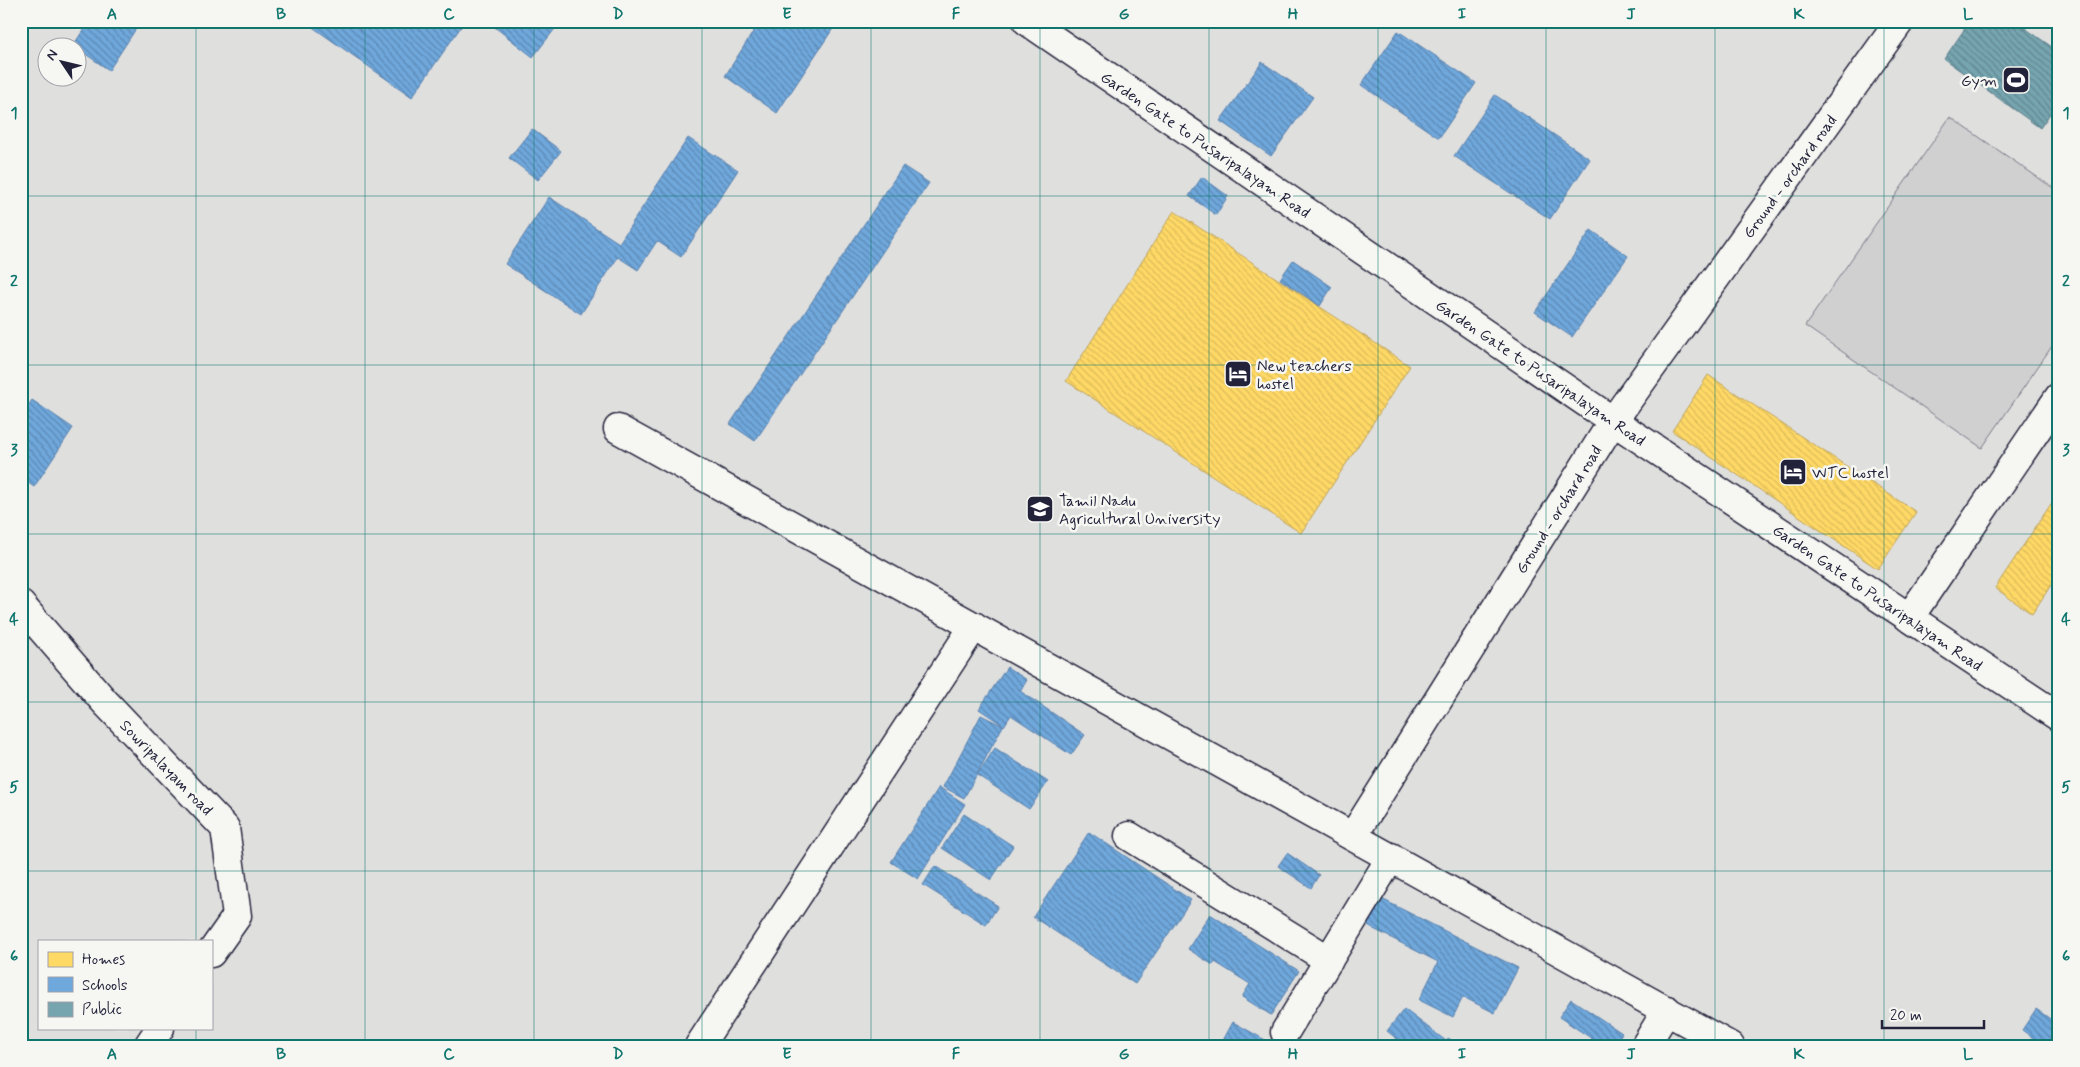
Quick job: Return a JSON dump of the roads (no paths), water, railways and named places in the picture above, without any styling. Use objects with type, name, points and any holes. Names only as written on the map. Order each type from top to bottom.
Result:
[{"type":"street","name":"Garden Gate to Pusaripalayam Road","points":[[1027,21],[1613,422],[2059,717]]},
{"type":"street","name":"Ground - orchard road","points":[[1353,836],[1613,422],[1900,21]]},
{"type":"street","points":[[1909,618],[2059,396]]},
{"type":"street","points":[[618,429],[1730,1046]]},
{"type":"street","name":"Sowripalayam road","points":[[21,605],[104,701],[224,828],[237,916],[212,952]]},
{"type":"street","points":[[699,1046],[974,626]]},
{"type":"street","points":[[1129,836],[1329,960]]},
{"type":"street","points":[[1285,1032],[1391,857]]},
{"type":"street","points":[[1645,1046],[1667,1010]]},
{"type":"street","points":[[148,1046],[159,1030]]},
{"type":"place","name":"Gym","points":[[2016,80]]},
{"type":"place","name":"New teachers hostel","points":[[1238,374]]},
{"type":"place","name":"WTC hostel","points":[[1793,472]]},
{"type":"place","name":"Tamil Nadu Agricultural University","points":[[1040,509]]}]
